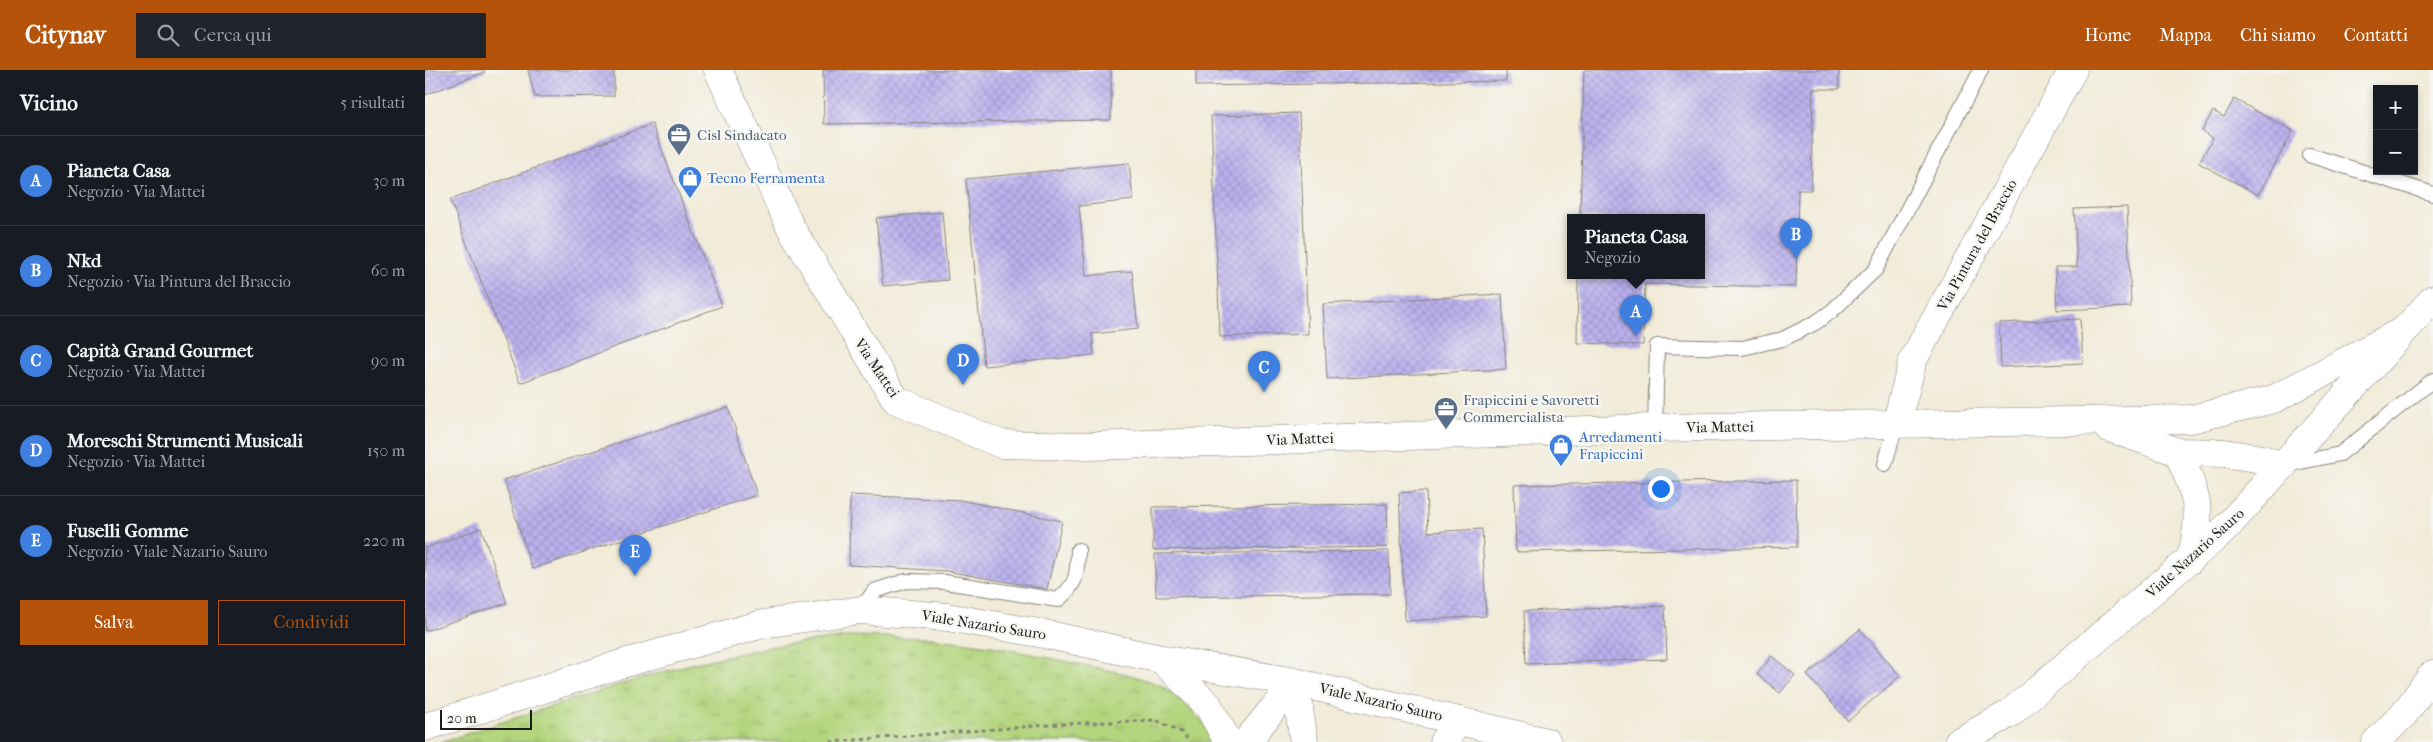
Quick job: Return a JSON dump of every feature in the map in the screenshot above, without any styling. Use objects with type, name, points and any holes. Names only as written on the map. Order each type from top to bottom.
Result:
[{"type":"street","name":"Via Mattei","points":[[717,70],[791,228],[896,400],[1001,444],[1089,446],[1655,428],[2191,419],[2274,399],[2403,331]]},
{"type":"street","name":"Via Pintura del Braccio","points":[[1896,425],[1913,360],[2073,70]]},
{"type":"street","name":"Viale Nazario Sauro","points":[[1958,742],[2009,714],[2224,530],[2433,299]]},
{"type":"street","name":"Viale Nazario Sauro","points":[[2403,331],[2433,314]]},
{"type":"street","points":[[2089,421],[2178,452],[2224,453],[2262,459],[2283,466]]},
{"type":"street","points":[[2178,452],[2197,498],[2198,537],[2191,560]]},
{"type":"street","name":"Viale Nazario Sauro","points":[[425,727],[621,664],[763,624],[861,610],[947,617],[1039,632],[1161,659],[1295,682],[1547,742]]},
{"type":"street","points":[[1161,659],[1208,705],[1228,742]]},
{"type":"street","points":[[2376,742],[2404,714],[2433,674]]},
{"type":"street","points":[[1246,742],[1295,682]]},
{"type":"street","points":[[1295,682],[1304,742]]},
{"type":"street","points":[[1443,742],[1459,720]]},
{"type":"lane","points":[[1655,428],[1657,346],[1742,348],[1783,339],[1815,323],[1832,311],[1877,269],[1981,70]]},
{"type":"lane","points":[[2309,155],[2433,194]]},
{"type":"lane","points":[[2283,466],[2340,454],[2433,380]]},
{"type":"lane","points":[[1885,464],[1896,425]]},
{"type":"lane","points":[[861,610],[874,591],[906,581],[945,582],[1057,600],[1071,588],[1077,575],[1078,550]]},
{"type":"path","points":[[830,742],[1051,725],[1156,720],[1183,734],[1189,742]]},
{"type":"green space","points":[[855,636],[932,638],[997,647],[1127,674],[1161,685],[1183,702],[1205,725],[1213,742],[441,742],[608,688],[691,664],[773,646]]},
{"type":"building","points":[[425,70],[484,70],[485,72],[425,95]]},
{"type":"building","points":[[528,70],[614,70],[614,96],[535,97]]},
{"type":"building","points":[[823,70],[1111,70],[1111,120],[824,124]]},
{"type":"building","points":[[1196,70],[1506,70],[1506,81],[1196,86]]},
{"type":"building","points":[[1584,70],[1839,70],[1839,89],[1813,89],[1811,190],[1798,190],[1796,287],[1645,284],[1643,345],[1577,343],[1578,279],[1705,279],[1705,214],[1580,214]]},
{"type":"building","points":[[2234,99],[2293,131],[2258,195],[2199,163],[2213,138],[2202,131],[2213,111],[2224,117]]},
{"type":"building","points":[[1299,113],[1308,334],[1220,337],[1211,116]]},
{"type":"building","points":[[652,124],[722,306],[520,383],[450,200]]},
{"type":"building","points":[[1129,163],[1133,200],[1079,206],[1086,276],[1132,271],[1138,329],[1092,334],[1094,355],[984,366],[966,179]]},
{"type":"building","points":[[2127,207],[2131,307],[2057,310],[2055,267],[2077,267],[2074,209]]},
{"type":"building","points":[[942,212],[948,280],[883,286],[876,218]]},
{"type":"building","points":[[1502,294],[1506,369],[1327,379],[1323,304]]},
{"type":"building","points":[[2080,319],[2083,363],[2001,367],[1999,323]]},
{"type":"building","points":[[728,407],[757,495],[532,569],[504,480]]},
{"type":"building","points":[[1796,480],[1797,547],[1516,552],[1514,485]]},
{"type":"building","points":[[1426,491],[1428,532],[1482,529],[1486,616],[1405,621],[1399,493]]},
{"type":"building","points":[[850,495],[960,500],[1062,521],[1047,589],[946,571],[849,565]]},
{"type":"building","points":[[1387,504],[1388,547],[1153,550],[1153,507]]},
{"type":"building","points":[[481,528],[507,603],[425,631],[425,548]]},
{"type":"building","points":[[1389,551],[1390,594],[1156,597],[1155,554]]},
{"type":"building","points":[[1665,606],[1667,659],[1526,664],[1524,611]]},
{"type":"building","points":[[1860,629],[1900,676],[1848,721],[1807,675]]},
{"type":"building","points":[[1772,656],[1795,675],[1780,693],[1757,674]]},
{"type":"place","name":"Cisl Sindacato","points":[[679,156]]},
{"type":"place","name":"Tecno Ferramenta","points":[[690,199]]},
{"type":"place","name":"Nkd","points":[[1796,259]]},
{"type":"place","name":"Pianeta Casa","points":[[1636,336]]},
{"type":"place","name":"Moreschi Strumenti Musicali","points":[[963,385]]},
{"type":"place","name":"Capità Grand Gourmet","points":[[1264,392]]},
{"type":"place","name":"Frapiccini e Savoretti Commercialista","points":[[1446,430]]},
{"type":"place","name":"Arredamenti Frapiccini","points":[[1561,467]]},
{"type":"place","name":"Fuselli Gomme","points":[[635,576]]}]
